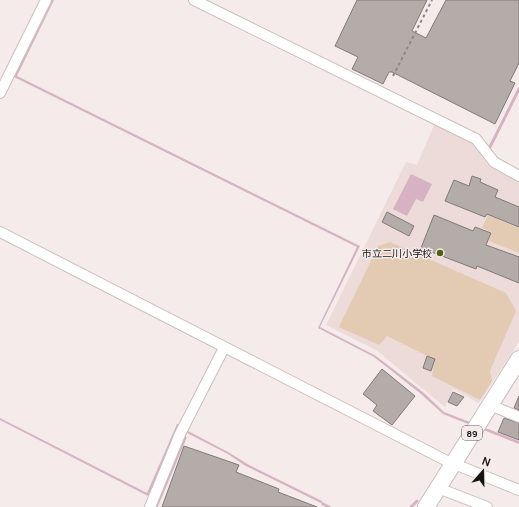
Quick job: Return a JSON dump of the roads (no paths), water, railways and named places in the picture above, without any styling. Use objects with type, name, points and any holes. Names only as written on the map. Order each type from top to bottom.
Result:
[{"type":"main road","name":"89","points":[[426,507],[518,362]]},
{"type":"street","points":[[0,93],[46,0]]},
{"type":"street","points":[[194,0],[476,139],[494,162],[519,176]]},
{"type":"street","points":[[0,232],[453,464],[519,490]]},
{"type":"street","points":[[150,507],[180,434],[224,348]]},
{"type":"street","points":[[490,405],[519,417]]},
{"type":"street","points":[[438,488],[487,507]]},
{"type":"waterway","points":[[488,151],[519,89]]},
{"type":"waterway","points":[[498,169],[508,175]]},
{"type":"waterway","points":[[156,507],[185,438],[182,436]]},
{"type":"waterway","points":[[411,507],[417,501]]},
{"type":"waterway","points":[[323,504],[329,507]]},
{"type":"place","name":"市立二川小学校","points":[[440,253]]}]
